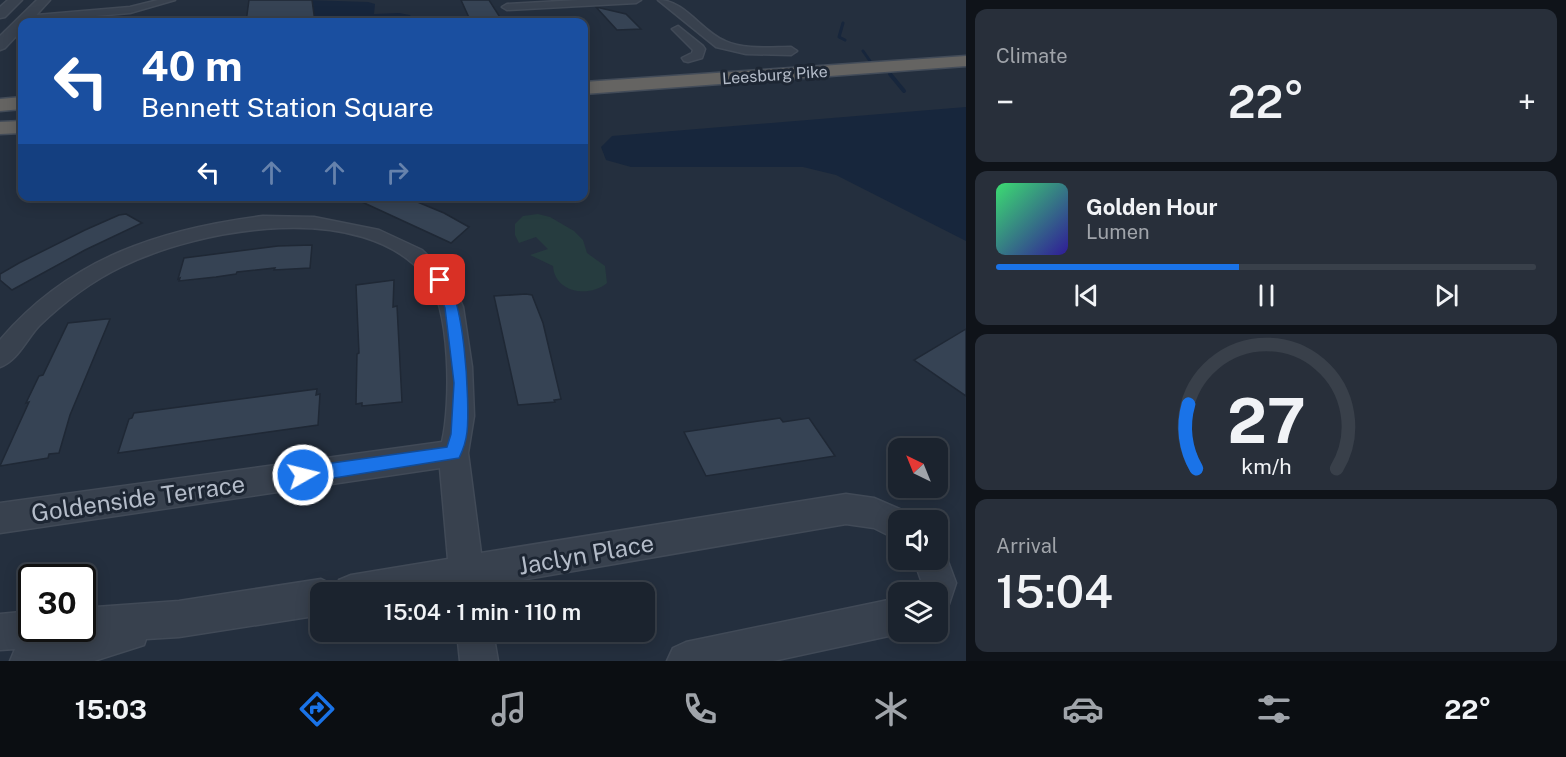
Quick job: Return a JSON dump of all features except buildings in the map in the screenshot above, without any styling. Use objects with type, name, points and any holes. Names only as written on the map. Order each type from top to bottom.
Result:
[{"type":"highway","name":"Leesburg Pike","points":[[682,58],[797,50]]},
{"type":"highway","name":"Leesburg Pike","points":[[588,88],[966,61]]},
{"type":"highway","points":[[0,103],[18,103]]},
{"type":"street","points":[[0,14],[16,0]]},
{"type":"street","points":[[27,17],[44,0]]},
{"type":"street","points":[[27,17],[116,9],[159,0]]},
{"type":"street","points":[[27,17],[120,12],[170,0]]},
{"type":"street","points":[[507,7],[636,0]]},
{"type":"street","points":[[650,0],[670,17],[681,34],[699,49],[698,55],[682,58]]},
{"type":"street","points":[[663,0],[720,44],[746,50],[797,50]]},
{"type":"street","points":[[0,45],[18,26]]},
{"type":"street","points":[[0,357],[19,330],[52,301],[95,273],[139,250],[181,236],[224,228],[283,222],[335,225],[368,233],[394,243],[425,264],[440,280],[451,308],[461,383],[459,434],[453,453],[468,582]]},
{"type":"street","name":"Goldenside Terrace","points":[[0,518],[453,453]]},
{"type":"street","name":"Jaclyn Place","points":[[473,582],[714,532],[846,509],[864,509],[888,518]]},
{"type":"street","points":[[96,625],[180,619],[310,599]]},
{"type":"street","points":[[686,661],[888,618]]},
{"type":"street","points":[[29,661],[180,619]]},
{"type":"street","points":[[0,632],[18,630]]},
{"type":"street","points":[[476,642],[479,661]]},
{"type":"green space","points":[[538,214],[550,217],[574,231],[583,240],[587,253],[605,266],[607,283],[591,290],[574,290],[560,282],[553,266],[530,255],[548,249],[536,237],[519,243],[515,235],[515,224],[523,216]]},
{"type":"water","points":[[306,0],[368,2],[375,4],[374,14],[399,13],[410,15],[412,18],[311,18],[308,17]]},
{"type":"water","points":[[966,107],[966,241],[836,175],[803,167],[631,167],[606,160],[601,147],[612,136]]},
{"type":"waterway","points":[[843,23],[839,37],[845,40]]},
{"type":"waterway","points":[[863,51],[870,61]]},
{"type":"waterway","points":[[890,74],[904,91]]},
{"type":"route","points":[[303,475],[453,453],[459,434],[461,383],[451,308],[440,280]]}]
